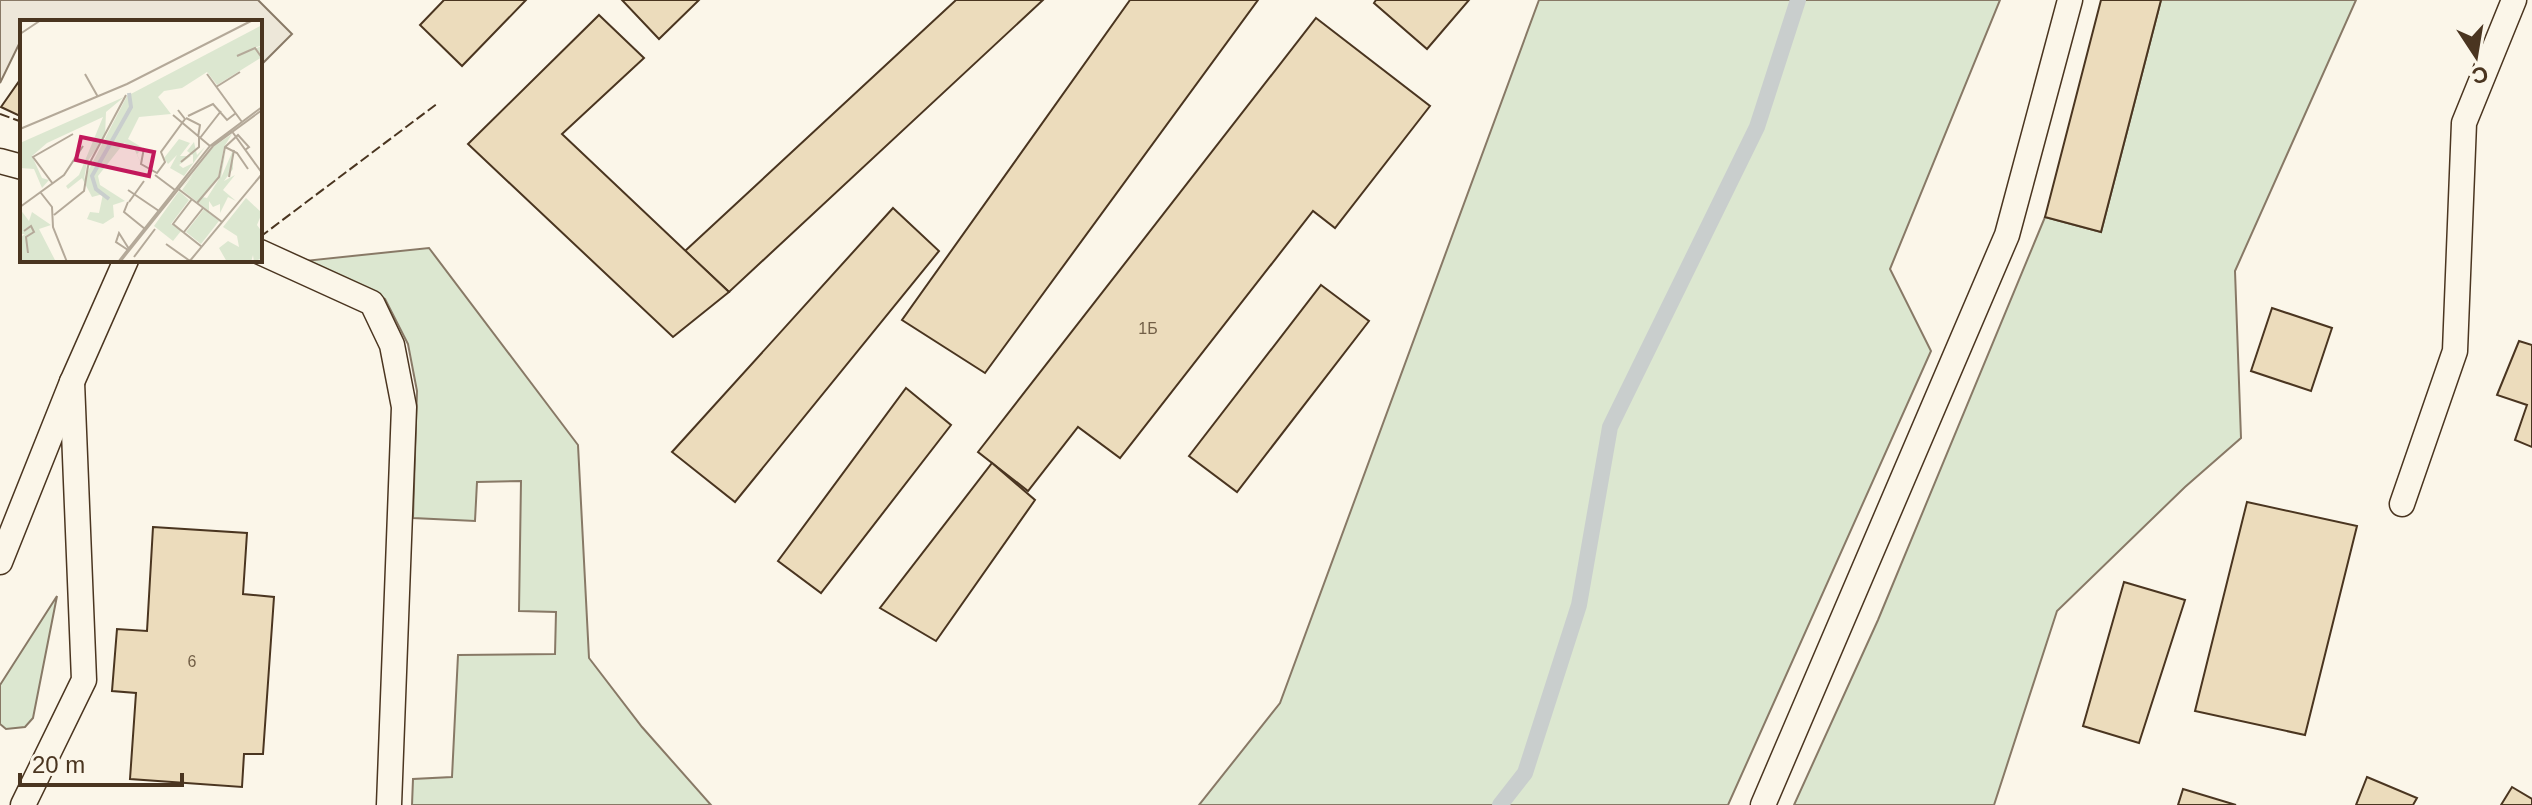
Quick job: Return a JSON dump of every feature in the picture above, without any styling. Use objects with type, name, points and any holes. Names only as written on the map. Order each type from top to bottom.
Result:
[{"type":"lane","points":[[1763,805],[2007,235],[2070,0]]},
{"type":"lane","points":[[2402,504],[2455,351],[2464,123],[2514,0]]},
{"type":"lane","points":[[0,161],[20,166]]},
{"type":"lane","points":[[262,253],[372,303],[392,345],[404,407],[389,805]]},
{"type":"lane","points":[[0,562],[72,382],[125,262]]},
{"type":"lane","points":[[23,805],[84,680],[72,382]]},
{"type":"green space","points":[[1539,0],[2000,0],[1890,269],[1931,351],[1728,805],[1199,805],[1280,703]]},
{"type":"green space","points":[[2161,0],[2356,0],[2235,271],[2241,438],[2185,487],[2057,611],[1994,805],[1794,805],[1878,620],[2045,217],[2101,232]]},
{"type":"green space","points":[[429,248],[578,445],[589,658],[642,727],[711,805],[412,805],[413,779],[452,777],[458,655],[555,654],[556,612],[519,611],[521,481],[477,482],[475,521],[413,518],[417,391],[408,344],[385,299],[304,261]]},
{"type":"green space","points":[[57,596],[33,718],[25,727],[6,729],[0,724],[0,685]]},
{"type":"shaded area","points":[[0,0],[258,0],[292,34],[262,64],[262,20],[20,20],[20,42],[0,83]]},
{"type":"building","points":[[444,0],[526,0],[462,66],[420,25]]},
{"type":"building","points":[[622,0],[699,0],[659,39]]},
{"type":"building","points":[[956,0],[1043,0],[729,292],[685,251]]},
{"type":"building","points":[[1130,0],[1258,0],[985,373],[902,320]]},
{"type":"building","points":[[1376,0],[1469,0],[1427,49],[1374,3]]},
{"type":"building","points":[[2101,0],[2161,0],[2101,232],[2045,217]]},
{"type":"building","points":[[599,15],[644,58],[562,134],[729,292],[673,337],[468,144]]},
{"type":"building","points":[[1316,18],[1430,106],[1335,228],[1313,211],[1120,458],[1078,427],[1028,491],[978,452]]},
{"type":"building","points":[[20,80],[20,116],[1,107]]},
{"type":"building","points":[[893,208],[939,251],[735,502],[672,452]]},
{"type":"building","points":[[1321,285],[1369,321],[1237,492],[1189,456]]},
{"type":"building","points":[[2272,308],[2332,328],[2311,391],[2251,371]]},
{"type":"building","points":[[2519,341],[2532,345],[2532,447],[2515,440],[2527,405],[2497,395]]},
{"type":"building","points":[[906,388],[951,425],[821,593],[778,561]]},
{"type":"building","points":[[992,463],[1035,500],[936,641],[880,608]]},
{"type":"building","points":[[2247,502],[2357,526],[2305,735],[2195,711]]},
{"type":"building","points":[[153,527],[247,533],[243,594],[274,597],[263,754],[244,754],[242,787],[130,779],[136,693],[112,691],[117,629],[147,631]]},
{"type":"building","points":[[2124,582],[2185,600],[2139,743],[2083,726]]},
{"type":"building","points":[[2367,777],[2417,798],[2413,805],[2356,805]]},
{"type":"building","points":[[2512,787],[2532,799],[2532,805],[2501,805]]},
{"type":"building","points":[[2183,789],[2236,805],[2178,805]]},
{"type":"waterway","points":[[1500,805],[1525,773],[1579,605],[1610,427],[1757,127],[1798,0]]},
{"type":"fence","points":[[262,235],[438,103]]},
{"type":"fence","points":[[0,114],[20,121]]}]
